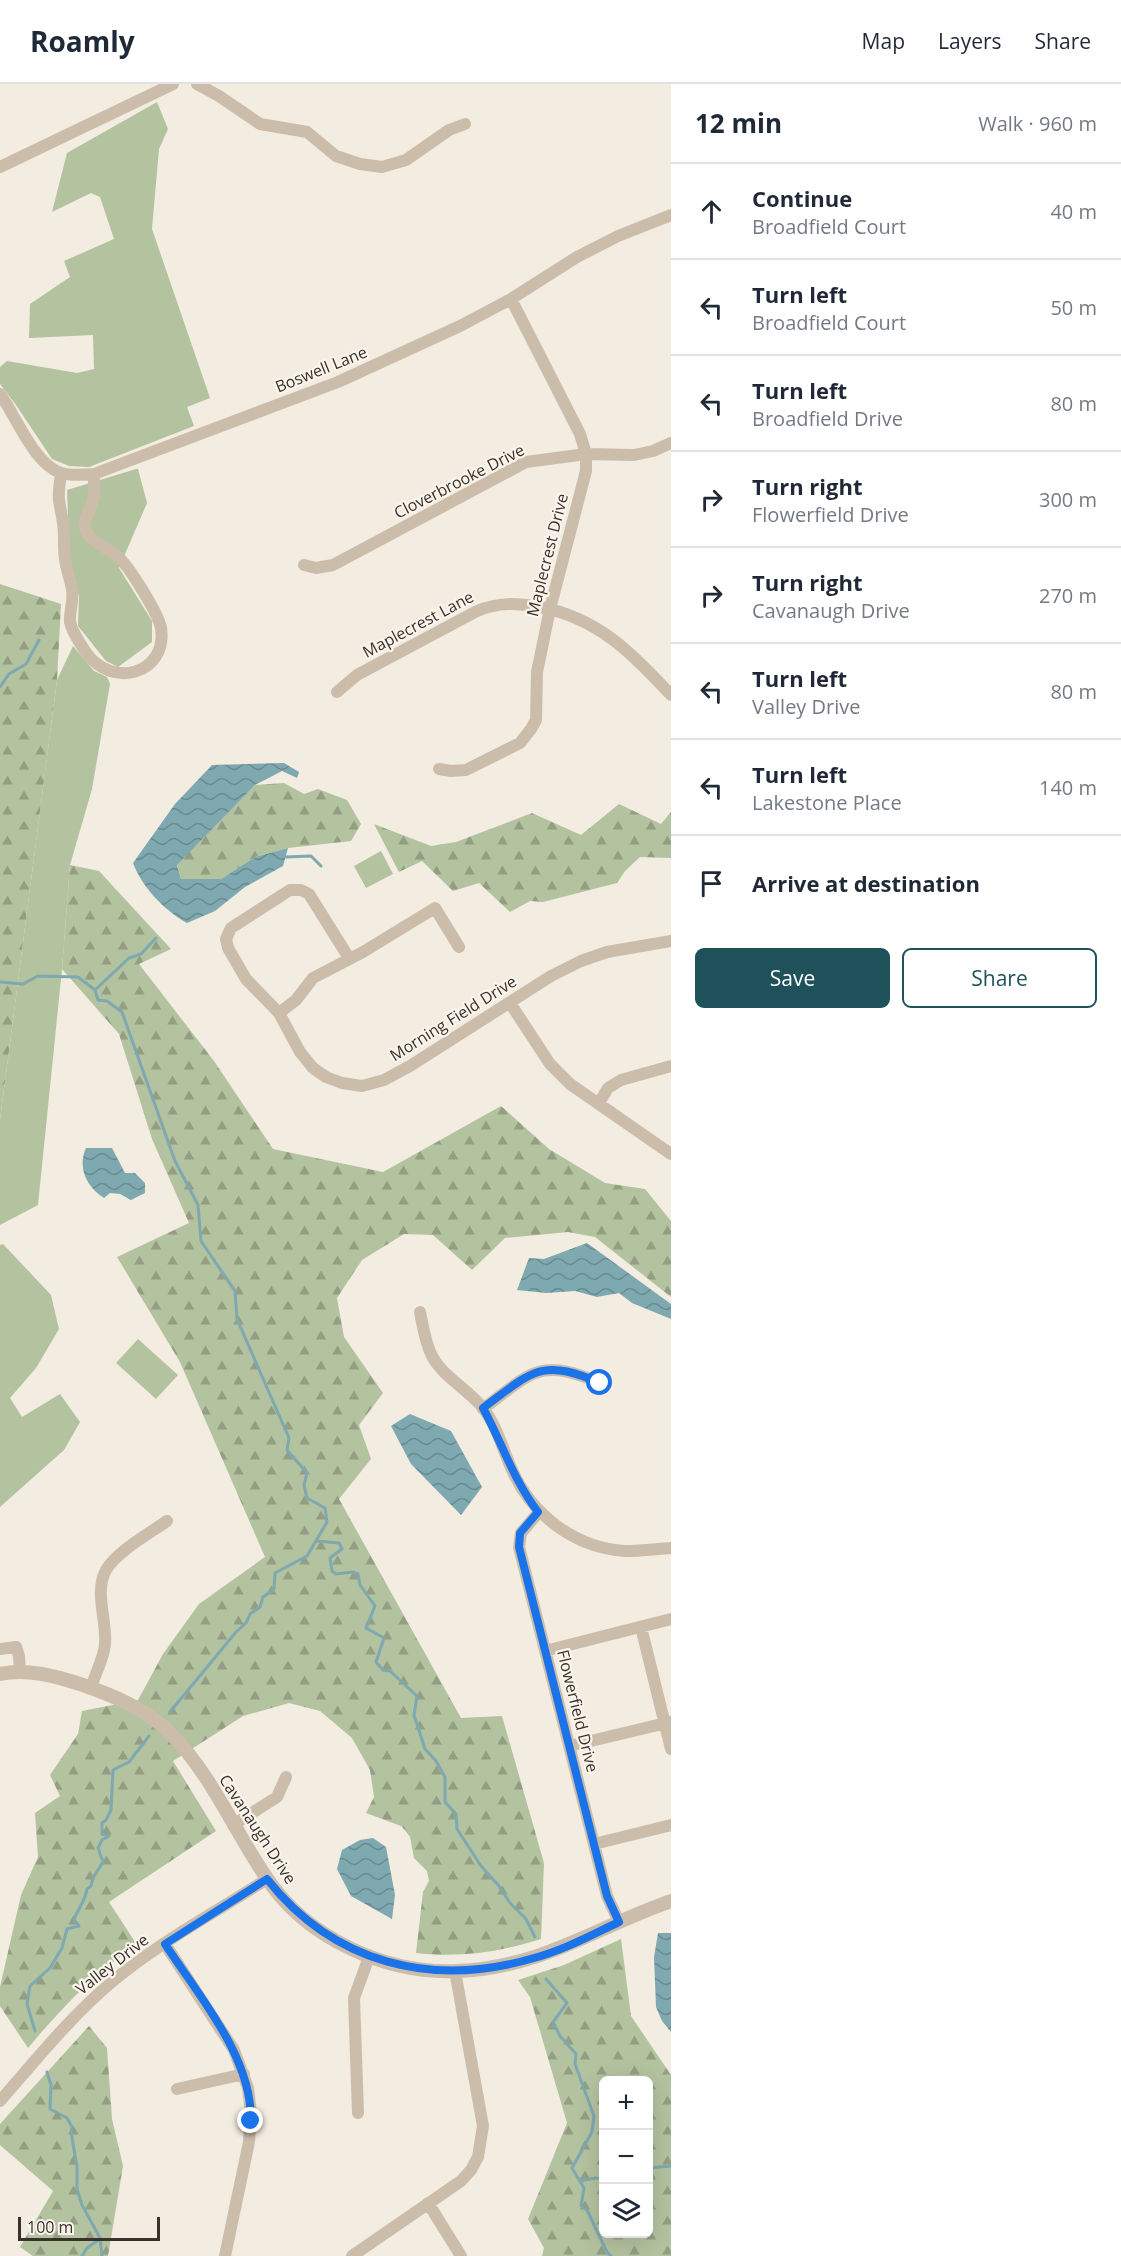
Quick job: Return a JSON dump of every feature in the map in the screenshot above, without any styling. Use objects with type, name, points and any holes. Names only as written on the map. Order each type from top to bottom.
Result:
[{"type":"street","points":[[0,167],[173,84]]},
{"type":"street","points":[[197,84],[261,124],[307,132],[336,156],[360,164],[382,167],[406,160],[449,130],[465,123]]},
{"type":"street","name":"Boswell Lane","points":[[61,473],[94,474],[338,382],[460,326],[512,299],[576,257],[618,236],[671,215]]},
{"type":"street","name":"Maplecrest Drive","points":[[439,770],[466,770],[520,743],[536,720],[537,672],[550,609],[586,471],[586,454],[580,434],[512,299]]},
{"type":"street","points":[[0,394],[40,458],[61,473],[59,499],[65,562],[72,590],[70,622],[74,632],[96,665],[116,674],[127,674],[139,670],[153,658],[161,641],[161,629],[151,604],[123,562],[115,554],[100,546],[85,529],[84,524],[96,489],[94,474]]},
{"type":"street","name":"Cloverbrooke Drive","points":[[304,565],[316,568],[333,565],[526,462],[586,454],[634,455],[671,443]]},
{"type":"street","name":"Maplecrest Lane","points":[[337,692],[357,675],[477,611],[505,602],[550,609],[590,623],[625,648],[668,687]]},
{"type":"street","name":"Morning Field Drive","points":[[349,958],[309,894],[301,890],[290,890],[231,928],[226,939],[228,948],[246,980],[279,1013],[300,1053],[313,1068],[334,1080],[362,1086],[384,1080],[410,1066],[551,976],[581,961],[607,952],[671,941]]},
{"type":"street","points":[[279,1013],[296,1000],[313,978],[363,952],[435,908],[459,947]]},
{"type":"street","points":[[510,1003],[550,1064],[570,1084],[671,1154]]},
{"type":"street","points":[[599,1103],[608,1088],[621,1080],[671,1066]]},
{"type":"street","points":[[420,1312],[432,1357],[483,1408],[499,1438],[512,1472],[538,1512],[566,1534],[609,1549],[626,1551],[671,1548]]},
{"type":"street","points":[[483,1408],[522,1380],[545,1369],[578,1373],[600,1383]]},
{"type":"street","name":"Flowerfield Drive","points":[[538,1512],[527,1523],[518,1538],[607,1896],[619,1922]]},
{"type":"street","points":[[91,1688],[105,1646],[106,1623],[101,1598],[106,1569],[123,1552],[167,1521]]},
{"type":"street","points":[[545,1651],[671,1619]]},
{"type":"street","points":[[641,1627],[668,1722],[671,1749]]},
{"type":"street","points":[[0,1649],[16,1647],[20,1673]]},
{"type":"street","name":"Cavanaugh Drive","points":[[0,1674],[20,1673],[61,1678],[119,1699],[147,1714],[170,1732],[205,1777],[267,1879],[283,1900],[308,1922],[336,1941],[369,1957],[407,1967],[455,1971],[494,1967],[534,1958],[567,1946],[671,1901]]},
{"type":"street","points":[[570,1746],[668,1722]]},
{"type":"street","points":[[233,1825],[277,1797],[286,1777]]},
{"type":"street","points":[[594,1844],[671,1825]]},
{"type":"street","name":"Valley Drive","points":[[0,2101],[82,2009],[113,1981],[165,1944],[267,1879]]},
{"type":"street","points":[[165,1944],[234,2049],[244,2074],[250,2102],[250,2131],[225,2256]]},
{"type":"street","points":[[358,2113],[354,1998],[369,1957]]},
{"type":"street","points":[[352,2256],[460,2181],[471,2170],[478,2157],[483,2140],[483,2126],[455,1971]]},
{"type":"street","points":[[177,2089],[244,2074]]},
{"type":"street","points":[[428,2203],[461,2256]]},
{"type":"green space","points":[[157,102],[168,129],[159,149],[152,229],[210,398],[187,407],[194,426],[89,467],[69,466],[52,459],[0,384],[0,367],[7,361],[77,373],[94,369],[93,335],[29,338],[30,304],[70,277],[64,261],[114,239],[100,197],[91,193],[52,212],[67,153]]},
{"type":"green space","points":[[138,469],[147,503],[119,568],[152,621],[152,642],[118,667],[106,661],[78,626],[79,596],[70,565],[67,490]]},
{"type":"green space","points":[[0,584],[61,604],[57,680],[0,1120]]},
{"type":"green space","points":[[73,646],[94,671],[107,677],[110,684],[92,789],[70,865],[38,1205],[0,1225],[0,1120],[57,680]]},
{"type":"green space","points":[[284,783],[304,794],[318,789],[347,800],[361,824],[351,841],[288,848],[255,857],[221,879],[181,879],[177,864],[255,785]]},
{"type":"green space","points":[[619,804],[661,824],[671,812],[671,858],[640,857],[625,871],[617,883],[543,902],[530,901],[510,912],[479,883],[453,891],[422,861],[399,872],[374,824],[431,846],[456,842],[532,813],[581,835]]},
{"type":"green space","points":[[381,851],[393,874],[366,888],[354,866]]},
{"type":"green space","points":[[70,865],[99,871],[171,949],[139,964],[214,1061],[273,1149],[383,1172],[501,1106],[549,1149],[605,1183],[645,1189],[671,1221],[671,1297],[595,1237],[568,1232],[505,1238],[472,1270],[433,1235],[404,1234],[362,1260],[337,1298],[344,1337],[383,1393],[359,1425],[371,1459],[339,1499],[461,1718],[502,1716],[544,1863],[541,1939],[479,1953],[448,1955],[416,1953],[423,1892],[429,1881],[427,1871],[414,1858],[410,1837],[401,1826],[366,1813],[374,1797],[370,1770],[352,1738],[320,1711],[289,1703],[243,1716],[173,1761],[216,1831],[109,1902],[137,1945],[78,1993],[28,2048],[0,2006],[0,1987],[21,1895],[38,1857],[35,1813],[60,1796],[50,1775],[78,1734],[82,1711],[138,1700],[163,1654],[199,1604],[265,1557],[180,1362],[117,1257],[189,1223],[152,1139],[119,1034],[62,969]]},
{"type":"green space","points":[[3,1244],[51,1295],[59,1329],[36,1368],[10,1398],[22,1417],[60,1394],[80,1422],[64,1450],[0,1507],[0,1245]]},
{"type":"green space","points":[[138,1339],[178,1375],[156,1399],[116,1363]]},
{"type":"green space","points":[[621,1939],[631,2016],[671,2075],[671,2256],[542,2256],[544,2248],[528,2219],[567,2123],[530,1997],[518,1980],[564,1965]]},
{"type":"green space","points":[[89,2026],[107,2048],[112,2119],[123,2166],[108,2256],[33,2256],[20,2247],[53,2191],[0,2145],[0,2124]]},
{"type":"water","points":[[284,763],[299,772],[297,778],[282,771],[255,785],[177,865],[181,879],[221,879],[255,857],[288,848],[283,866],[245,887],[215,911],[187,923],[178,918],[148,889],[133,863],[175,804],[212,765]]},
{"type":"water","points":[[86,1148],[112,1148],[125,1173],[135,1173],[145,1183],[145,1193],[131,1200],[120,1194],[110,1193],[104,1198],[98,1194],[88,1183],[83,1170],[83,1155]]},
{"type":"water","points":[[587,1243],[671,1304],[671,1319],[632,1303],[619,1293],[597,1297],[575,1291],[546,1293],[517,1290],[529,1258],[544,1259]]},
{"type":"water","points":[[410,1414],[451,1431],[482,1487],[461,1515],[411,1464],[391,1426]]},
{"type":"water","points":[[373,1838],[386,1847],[395,1895],[392,1919],[351,1896],[337,1869],[342,1850],[360,1840]]},
{"type":"water","points":[[658,1933],[671,1933],[671,2032],[662,2021],[656,2007],[654,1957]]},
{"type":"waterway","points":[[0,687],[9,674],[26,664],[39,640]]},
{"type":"waterway","points":[[286,857],[311,856],[321,866]]},
{"type":"waterway","points":[[95,990],[129,958],[141,954],[156,938]]},
{"type":"waterway","points":[[0,982],[23,984],[38,976],[78,977],[95,990],[98,1000],[107,1001],[122,1012],[175,1161],[198,1205],[201,1241],[235,1291],[237,1319],[289,1438],[287,1450],[307,1473],[304,1485],[307,1498],[325,1508],[327,1522],[307,1556],[275,1573],[274,1589],[263,1597],[260,1607],[250,1614],[246,1623],[170,1712]]},
{"type":"waterway","points":[[316,1541],[339,1543],[342,1549],[330,1558],[332,1571],[336,1574],[353,1572],[358,1574],[360,1585],[375,1606],[366,1628],[384,1638],[376,1662],[383,1670],[390,1671],[417,1696],[414,1715],[425,1749],[436,1761],[445,1777],[445,1802],[456,1814],[457,1829],[481,1866],[499,1886],[510,1903],[526,1919],[535,1937]]},
{"type":"waterway","points":[[35,2031],[27,2004],[30,1986],[50,1968],[62,1948],[67,1929],[79,1926],[74,1920],[87,1889],[91,1886],[103,1862],[98,1848],[102,1840],[109,1836],[102,1834],[102,1823],[111,1810],[113,1770],[129,1762],[149,1736]]},
{"type":"waterway","points":[[546,1979],[567,2003],[553,2022],[560,2036],[576,2054],[575,2064],[594,2116],[592,2132],[572,2168],[584,2188],[581,2206],[587,2210],[611,2256]]},
{"type":"waterway","points":[[47,2072],[51,2085],[50,2109],[67,2118],[72,2127],[77,2189],[82,2205],[100,2238],[102,2256]]},
{"type":"waterway","points":[[653,2168],[671,2166]]},
{"type":"waterway","points":[[580,2181],[599,2178]]},
{"type":"waterway","points":[[82,2256],[87,2248],[100,2239]]},
{"type":"route","points":[[251,2121],[248,2088],[234,2049],[165,1944],[267,1879],[283,1900],[308,1922],[336,1941],[369,1957],[429,1970],[474,1970],[515,1963],[548,1954],[619,1922],[607,1896],[519,1547],[520,1533],[538,1512],[512,1472],[499,1438],[483,1408],[522,1380],[545,1369],[578,1373],[600,1383]]}]
